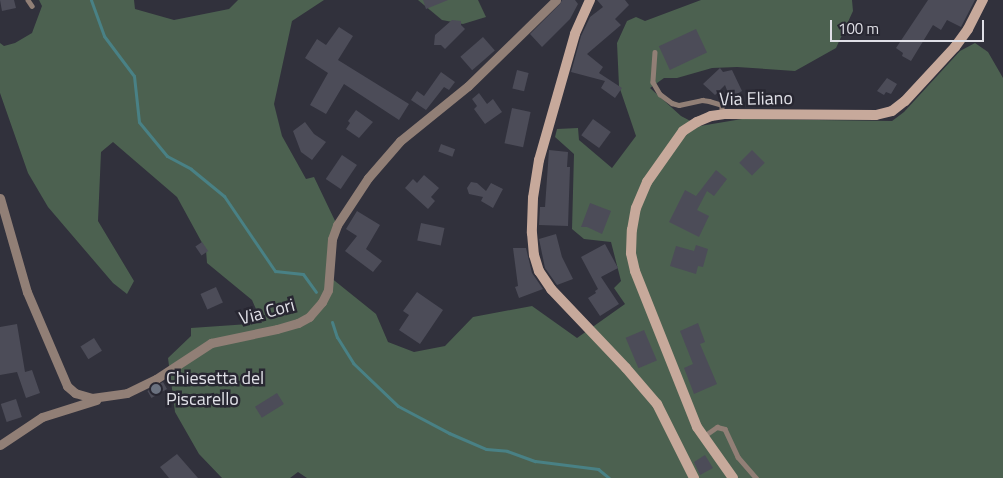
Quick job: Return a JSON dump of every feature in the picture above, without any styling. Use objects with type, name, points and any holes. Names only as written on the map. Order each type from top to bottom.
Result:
[{"type":"street","name":"Via Cori","points":[[0,198],[27,292],[63,380],[70,390],[79,395],[108,397],[127,393],[150,382],[211,343],[285,327],[309,317],[322,302],[328,290],[332,239],[337,225],[368,178],[400,141],[468,86],[556,0]]},
{"type":"street","points":[[590,0],[575,34],[540,155],[532,198],[534,255],[539,271],[551,289],[655,401],[694,478]]},
{"type":"street","name":"Via Eliano","points":[[732,478],[703,437],[667,356],[635,271],[630,243],[636,208],[654,170],[686,129],[701,120],[722,114],[876,115],[892,111],[905,101],[955,47],[970,25],[983,0]]},
{"type":"street","points":[[0,445],[42,417],[108,397]]},
{"type":"lane","points":[[28,0],[32,6]]},
{"type":"lane","points":[[655,52],[653,82],[660,94],[672,103],[679,105],[702,100],[710,101],[722,105],[722,114]]},
{"type":"lane","points":[[703,437],[716,427],[725,429],[738,457],[756,478]]},
{"type":"green space","points":[[39,0],[134,0],[135,9],[174,20],[229,9],[238,0],[324,0],[292,21],[274,104],[282,136],[306,179],[314,177],[337,225],[330,277],[376,314],[388,342],[414,352],[445,346],[473,317],[532,306],[577,338],[625,304],[614,288],[621,281],[611,242],[584,239],[572,229],[574,154],[555,137],[557,129],[578,128],[579,140],[612,168],[636,136],[619,86],[617,43],[627,21],[636,17],[645,21],[701,0],[852,0],[853,11],[836,48],[795,71],[737,67],[712,68],[677,78],[664,78],[650,88],[681,116],[700,126],[742,119],[892,121],[904,112],[960,51],[975,43],[988,52],[1003,78],[1003,478],[307,478],[298,472],[290,478],[222,478],[199,454],[175,412],[168,358],[191,336],[191,328],[262,323],[252,300],[207,263],[206,250],[177,197],[113,142],[101,152],[98,221],[134,281],[127,294],[113,283],[48,207],[28,173],[0,93],[0,43],[4,46],[15,43],[32,33],[42,6]]},
{"type":"green space","points":[[418,0],[478,0],[486,17],[463,24],[442,20]]},
{"type":"building","points":[[0,0],[14,0],[16,8],[2,11]]},
{"type":"building","points":[[423,0],[448,0],[426,9]]},
{"type":"building","points":[[562,0],[575,0],[578,4],[570,19],[542,47],[530,34]]},
{"type":"building","points":[[597,0],[625,0],[629,5],[615,19],[621,25],[587,54],[603,67],[599,73],[622,88],[615,98],[601,88],[605,81],[571,72],[581,36],[590,17],[603,7]]},
{"type":"building","points":[[928,0],[975,0],[961,27],[947,20],[941,30],[933,25],[911,61],[902,56],[903,53],[896,48]]},
{"type":"building","points":[[452,20],[461,21],[461,25],[465,29],[445,49],[441,45],[434,45],[435,35]]},
{"type":"building","points":[[339,27],[353,36],[338,60],[409,104],[399,120],[344,84],[326,114],[310,105],[328,73],[305,58],[317,39],[326,45]]},
{"type":"building","points":[[696,29],[707,53],[670,70],[659,46]]},
{"type":"building","points":[[483,37],[495,51],[472,70],[460,57]]},
{"type":"building","points":[[720,68],[723,72],[732,70],[742,91],[730,98],[725,85],[715,95],[703,84]]},
{"type":"building","points":[[517,70],[529,73],[524,91],[512,88]]},
{"type":"building","points":[[441,72],[455,82],[449,90],[444,87],[426,110],[411,100],[417,91],[424,96]]},
{"type":"building","points":[[887,78],[897,84],[891,94],[886,92],[884,95],[877,91]]},
{"type":"building","points":[[479,93],[487,104],[493,99],[502,112],[485,124],[474,109],[477,106],[472,99]]},
{"type":"building","points":[[512,108],[531,112],[523,147],[505,143]]},
{"type":"building","points":[[356,110],[373,122],[359,138],[346,129],[350,123],[348,121]]},
{"type":"building","points":[[593,119],[611,132],[599,148],[581,135]]},
{"type":"building","points":[[305,122],[314,134],[326,142],[312,160],[301,152],[293,131]]},
{"type":"building","points":[[441,144],[455,149],[452,157],[438,152]]},
{"type":"building","points":[[549,150],[568,152],[567,167],[570,167],[568,226],[539,225],[540,207],[545,207]]},
{"type":"building","points":[[752,150],[765,163],[752,175],[739,163]]},
{"type":"building","points":[[342,155],[357,165],[341,189],[326,179]]},
{"type":"building","points":[[716,170],[727,179],[714,196],[707,191],[697,210],[709,216],[699,237],[669,222],[685,190],[696,196]]},
{"type":"building","points":[[424,175],[439,188],[431,197],[435,201],[428,209],[405,188],[413,179],[417,183]]},
{"type":"building","points":[[471,182],[477,183],[486,191],[491,183],[503,189],[493,208],[481,201],[483,197],[469,194],[467,188]]},
{"type":"building","points":[[590,203],[611,211],[602,234],[587,227],[581,227]]},
{"type":"building","points":[[357,211],[380,225],[366,249],[382,261],[373,272],[345,251],[357,236],[346,229]]},
{"type":"building","points":[[421,223],[444,228],[441,246],[417,241]]},
{"type":"building","points":[[556,234],[562,257],[573,279],[557,285],[545,268],[539,239]]},
{"type":"building","points":[[202,242],[208,251],[202,256],[195,246]]},
{"type":"building","points":[[605,244],[618,268],[601,277],[619,304],[600,316],[588,298],[596,293],[595,291],[598,289],[581,257]]},
{"type":"building","points":[[696,245],[708,249],[703,267],[698,266],[696,274],[670,266],[676,246],[694,251]]},
{"type":"building","points":[[513,248],[526,248],[532,273],[543,289],[519,298],[515,287],[518,286]]},
{"type":"building","points":[[216,287],[223,303],[207,309],[200,294]]},
{"type":"building","points":[[417,292],[443,310],[420,344],[399,330],[409,315],[403,311]]},
{"type":"building","points":[[698,323],[705,342],[700,344],[717,384],[694,394],[684,368],[693,364],[680,331]]},
{"type":"building","points":[[17,324],[25,372],[32,370],[40,393],[26,398],[17,372],[0,375],[0,327]]},
{"type":"building","points":[[644,330],[657,360],[638,368],[626,338]]},
{"type":"building","points":[[94,338],[102,351],[88,359],[80,346]]},
{"type":"building","name":"Chiesetta del Piscarello","points":[[163,382],[167,389],[151,398],[147,391]]},
{"type":"building","points":[[277,393],[284,404],[262,418],[255,407]]},
{"type":"building","points":[[16,399],[22,417],[7,422],[1,404]]},
{"type":"building","points":[[177,454],[198,478],[169,478],[160,467]]},
{"type":"building","points":[[705,455],[713,468],[700,475],[694,462]]},
{"type":"waterway","points":[[91,0],[104,36],[134,76],[139,122],[167,156],[191,169],[224,196],[275,271],[303,274],[316,292]]},
{"type":"waterway","points":[[332,322],[337,337],[353,363],[398,406],[449,433],[486,449],[507,451],[535,461],[598,469],[609,478]]},
{"type":"place","name":"Chiesetta del Piscarello","points":[[156,389]]}]
